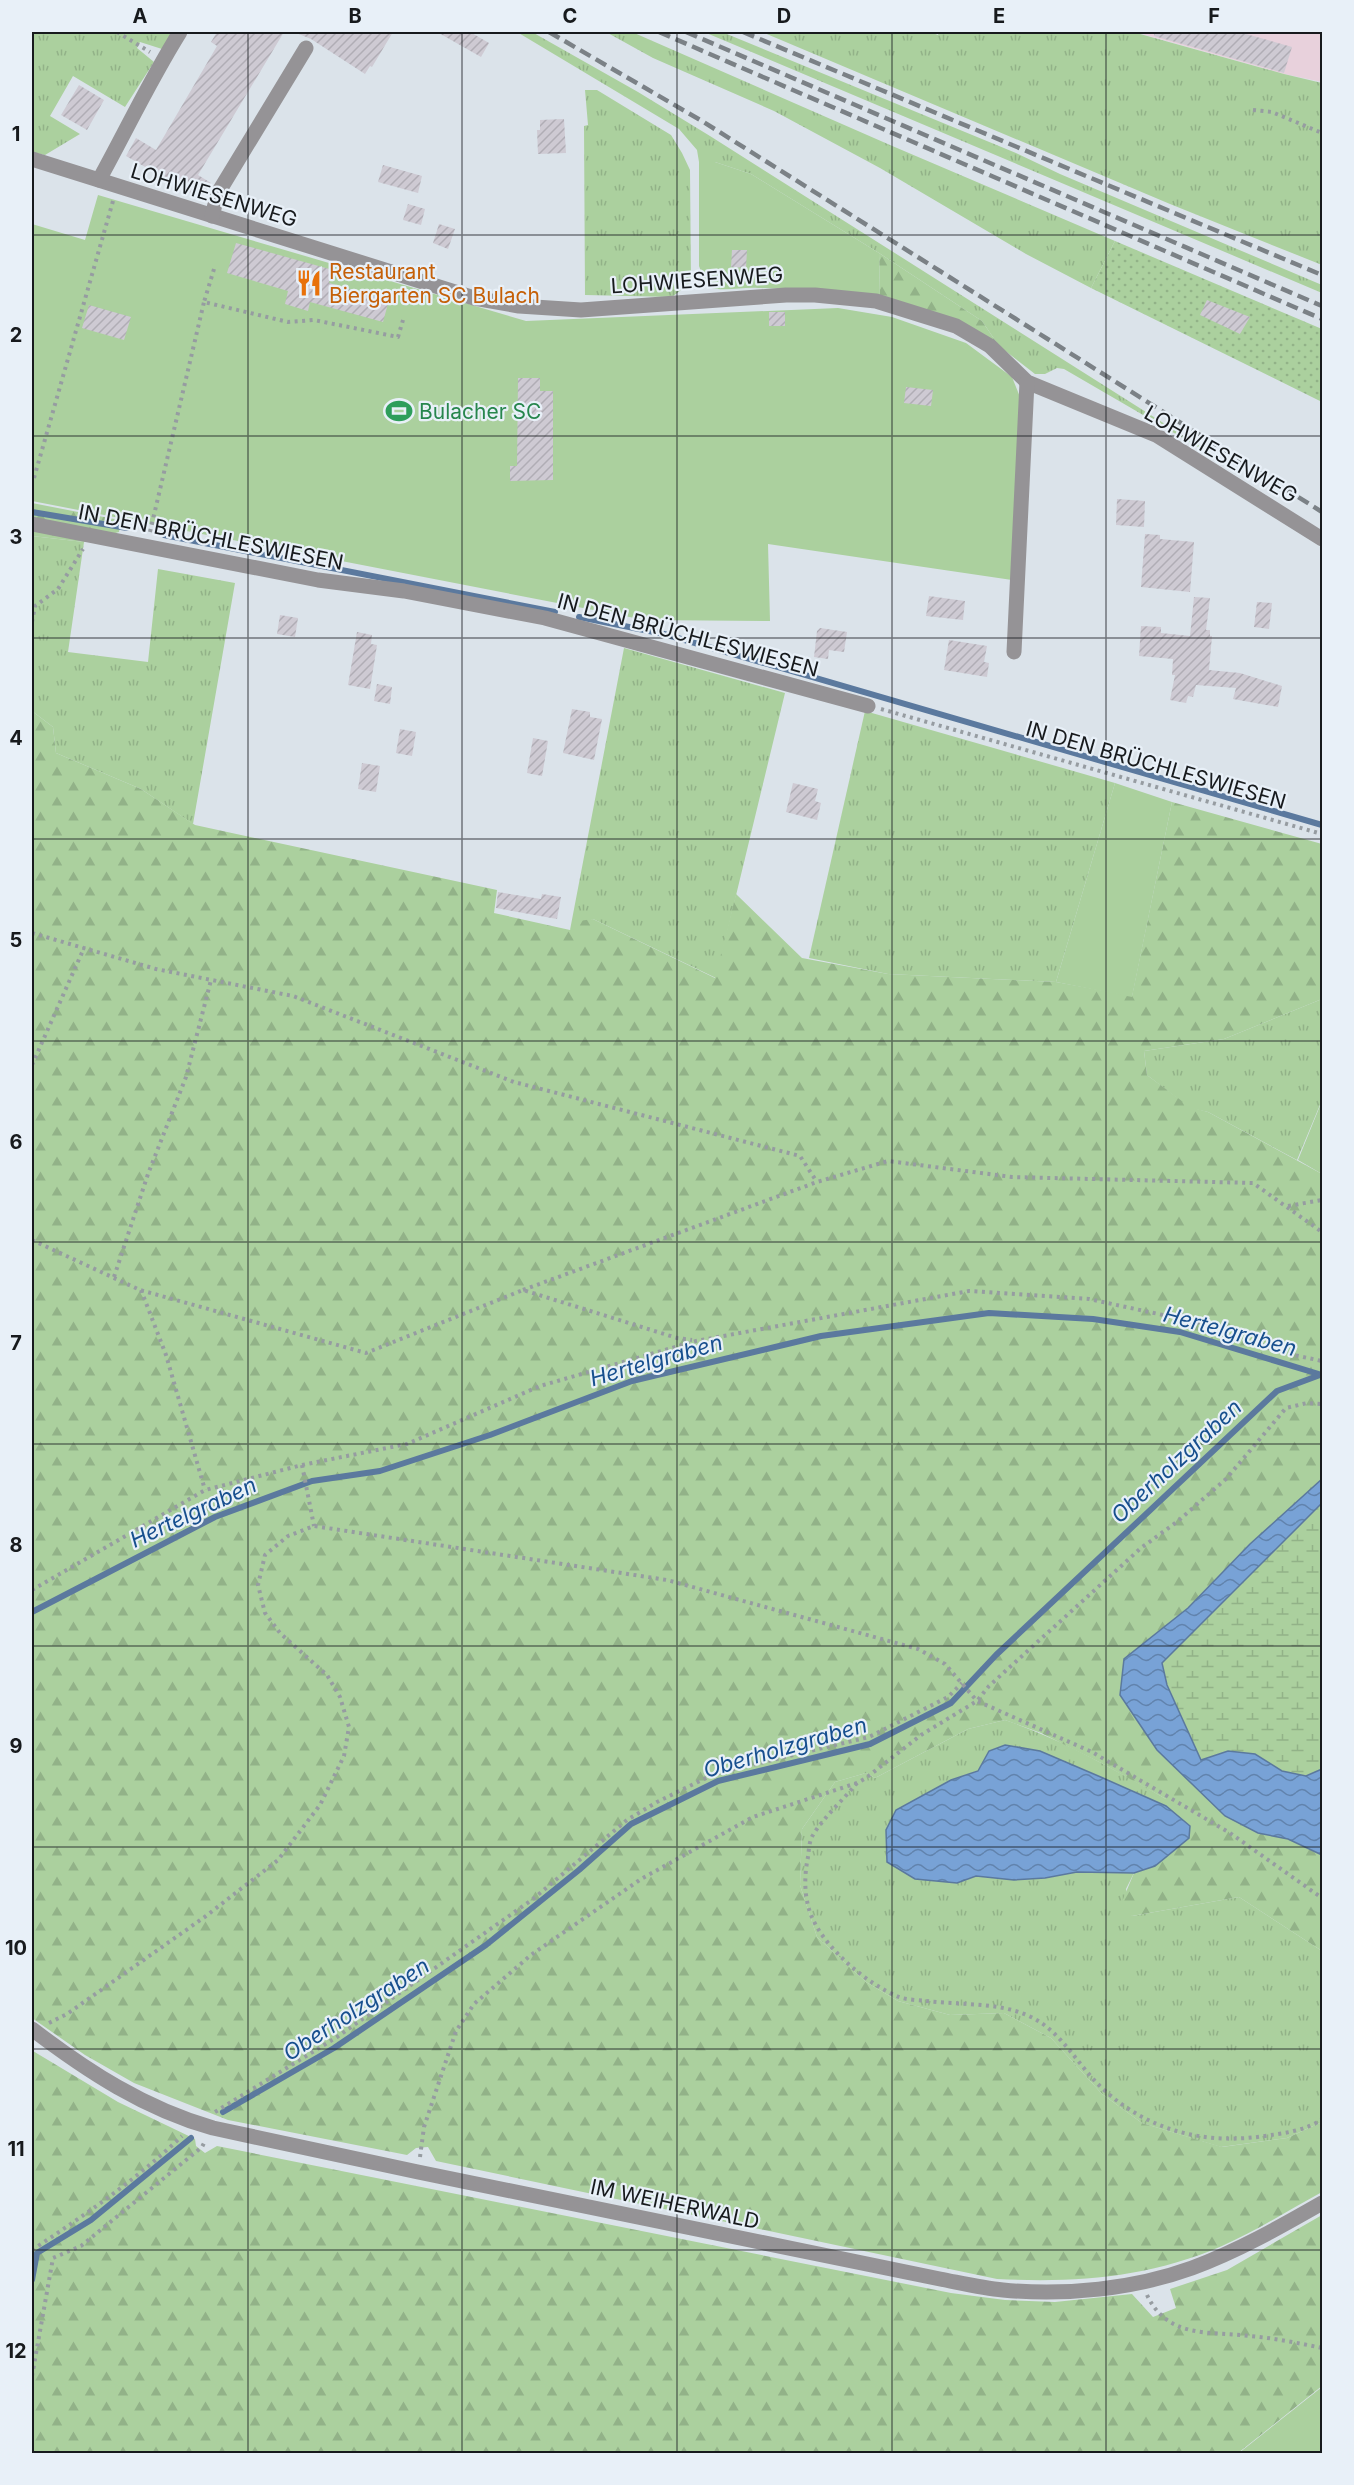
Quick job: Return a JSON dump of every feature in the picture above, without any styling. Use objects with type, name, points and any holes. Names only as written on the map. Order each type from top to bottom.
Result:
[{"type":"street","points":[[99,180],[140,99],[180,32]]},
{"type":"street","points":[[212,216],[218,193],[306,48]]},
{"type":"street","name":"LOHWIESENWEG","points":[[32,159],[474,298],[519,306],[581,310],[786,295],[876,301],[956,326],[990,346],[1028,382],[1156,435],[1323,539]]},
{"type":"street","points":[[1014,652],[1028,382]]},
{"type":"street","name":"IN DEN BRÜCHLESWIESEN","points":[[32,525],[318,580],[404,591],[545,618],[868,706]]},
{"type":"street","name":"IM WEIHERWALD","points":[[32,2029],[77,2063],[128,2094],[213,2128],[418,2172],[1003,2290],[1061,2291],[1111,2287],[1190,2268],[1220,2257],[1323,2204]]},
{"type":"path","points":[[117,32],[162,60]]},
{"type":"path","points":[[1253,110],[1272,112],[1323,133]]},
{"type":"path","points":[[34,478],[118,186]]},
{"type":"path","points":[[147,546],[204,302],[214,269]]},
{"type":"path","points":[[204,302],[288,322],[314,320],[398,337],[403,320]]},
{"type":"path","points":[[32,622],[35,606],[58,589],[90,536]]},
{"type":"path","name":"IN DEN BRÜCHLESWIESEN","points":[[868,706],[1323,834]]},
{"type":"path","points":[[32,933],[156,969],[293,996],[514,1082],[800,1156],[817,1182]]},
{"type":"path","points":[[32,1065],[84,948]]},
{"type":"path","points":[[114,1278],[148,1174],[186,1077],[211,980]]},
{"type":"path","points":[[32,1240],[141,1290],[366,1353],[523,1290],[817,1182],[888,1161],[1012,1177],[1253,1183],[1323,1232]]},
{"type":"path","points":[[1287,1206],[1323,1200]]},
{"type":"path","points":[[141,1290],[166,1354],[205,1490]]},
{"type":"path","points":[[523,1290],[677,1338],[696,1341]]},
{"type":"path","points":[[32,1590],[205,1490],[302,1465],[406,1444],[540,1386],[696,1341],[969,1291],[1089,1299],[1223,1328],[1275,1352],[1323,1361]]},
{"type":"path","points":[[1323,1404],[1306,1403],[1286,1408],[1226,1479],[1178,1521],[1141,1548],[989,1686],[977,1701],[921,1735],[857,1783],[812,1836],[805,1871],[806,1894],[812,1915],[820,1929],[841,1956],[868,1980],[901,1998],[1014,2010],[1031,2017],[1064,2042],[1101,2087],[1118,2102],[1137,2114],[1176,2131],[1202,2138],[1246,2140],[1286,2133],[1323,2119]]},
{"type":"path","points":[[302,1465],[314,1526]]},
{"type":"path","points":[[32,2029],[67,2014],[206,1916],[278,1860],[320,1805],[344,1756],[350,1727],[340,1697],[327,1675],[280,1633],[265,1613],[258,1585],[265,1555],[288,1536],[314,1526],[667,1580],[918,1649],[945,1664],[977,1701],[1092,1752],[1230,1833],[1323,1898]]},
{"type":"path","points":[[32,2250],[101,2205],[159,2158],[196,2123],[337,2037],[533,1899],[627,1820],[657,1802],[714,1774],[869,1737],[948,1697],[963,1684]]},
{"type":"path","points":[[418,2172],[424,2127],[456,2031],[474,2004],[531,1955],[641,1879],[753,1817],[857,1783]]},
{"type":"path","points":[[32,2376],[52,2258],[81,2246],[202,2147],[213,2128]]},
{"type":"path","points":[[1141,2281],[1150,2302],[1164,2317],[1192,2332],[1287,2340],[1323,2348]]},
{"type":"shaded area","points":[[1135,32],[1322,32],[1322,82],[1284,74]]},
{"type":"green space","points":[[32,32],[174,32],[162,49],[140,42],[137,48],[154,62],[125,107],[73,76],[50,116],[80,134],[45,155],[32,152]]},
{"type":"green space","points":[[517,32],[532,32],[638,92],[1236,469],[1064,369],[1057,368],[1045,374],[1035,374],[999,346],[982,321],[879,253],[751,174],[715,162],[699,162],[697,150],[679,129]]},
{"type":"green space","points":[[606,32],[632,32],[1115,241],[1091,288],[1026,254],[880,168],[774,111],[653,58]]},
{"type":"green space","points":[[704,32],[722,32],[1016,153],[1060,174],[1322,285],[1322,293]]},
{"type":"green space","points":[[762,32],[930,32],[938,35],[939,32],[1133,32],[1322,83],[1322,265],[1170,204]]},
{"type":"green space","points":[[585,90],[597,90],[671,135],[690,170],[691,282],[672,297],[585,295],[584,126],[588,125]]},
{"type":"green space","points":[[699,162],[715,162],[751,174],[879,253],[880,297],[789,289],[707,287],[699,266]]},
{"type":"green space","name":"Bulacher SC","points":[[98,195],[526,321],[838,308],[892,317],[966,343],[1012,377],[1020,397],[1012,580],[768,544],[770,621],[645,620],[32,501],[32,224],[85,240]]},
{"type":"green space","points":[[1115,241],[1322,329],[1322,402],[1091,288]]},
{"type":"green space","points":[[879,253],[982,321],[999,346],[880,297]]},
{"type":"green space","points":[[32,503],[114,519],[120,524],[119,532],[84,542],[32,536]]},
{"type":"green space","points":[[32,536],[84,542],[68,652],[148,662],[158,569],[235,583],[193,824],[141,789],[56,753],[53,727],[32,711]]},
{"type":"green space","points":[[624,648],[785,693],[716,978],[593,919],[570,930]]},
{"type":"green space","points":[[32,711],[53,727],[56,753],[141,789],[195,825],[497,890],[494,913],[570,930],[579,921],[593,919],[715,978],[736,894],[802,958],[888,974],[1056,982],[1132,996],[1172,802],[1322,844],[1322,999],[1224,1039],[1144,1051],[1147,1075],[1190,1107],[1208,1112],[1322,1174],[1322,1479],[1250,1544],[1188,1608],[1124,1659],[1258,1833],[1288,1839],[1322,1855],[1322,1951],[1239,1897],[1132,1916],[1121,1904],[1134,1873],[1155,1866],[1190,1826],[1166,1806],[1166,1799],[1041,1733],[1005,1720],[968,1729],[875,1778],[866,1773],[835,1782],[802,1829],[800,1885],[817,1937],[866,1982],[898,2001],[950,2015],[1004,2013],[1051,2038],[1102,2094],[1142,2123],[1222,2147],[1287,2138],[1322,2122],[1322,2192],[1235,2240],[1194,2257],[1167,2265],[1139,2272],[1083,2279],[997,2279],[436,2161],[428,2147],[416,2148],[407,2155],[228,2120],[134,2083],[85,2055],[32,2018]]},
{"type":"green space","points":[[865,711],[1115,783],[1056,982],[888,974],[809,958]]},
{"type":"green space","points":[[1115,783],[1172,802],[1132,997],[1056,982]]},
{"type":"green space","points":[[1322,999],[1322,1100],[1297,1160],[1208,1112],[1190,1108],[1147,1075],[1144,1051],[1224,1039]]},
{"type":"green space","points":[[1322,1101],[1322,1174],[1298,1160]]},
{"type":"green space","points":[[1322,1503],[1322,1769],[1306,1776],[1282,1771],[1255,1754],[1228,1751],[1201,1760],[1167,1685],[1162,1663]]},
{"type":"green space","points":[[1005,1720],[1067,1745],[1107,1766],[1166,1799],[1166,1806],[1040,1751],[1005,1745],[989,1751],[978,1771],[951,1780],[915,1879],[957,1883],[976,1876],[1014,1880],[1045,1878],[1077,1872],[1134,1873],[1126,1889],[1132,1916],[1239,1897],[1322,1951],[1322,2122],[1287,2138],[1221,2147],[1142,2123],[1102,2094],[1051,2038],[1004,2013],[950,2015],[898,2001],[866,1982],[817,1937],[800,1885],[802,1829],[835,1782],[866,1773],[875,1778],[968,1729]]},
{"type":"green space","points":[[33,2051],[118,2102],[195,2139],[196,2146],[205,2153],[217,2146],[951,2293],[1005,2300],[1055,2302],[1132,2294],[1153,2317],[1176,2308],[1170,2289],[1227,2270],[1322,2215],[1322,2386],[1238,2453],[32,2453]]},
{"type":"green space","points":[[1322,2387],[1322,2453],[1239,2453]]},
{"type":"water","points":[[1322,1479],[1322,1503],[1162,1663],[1167,1685],[1201,1760],[1228,1751],[1255,1754],[1282,1771],[1306,1776],[1322,1769],[1322,1855],[1288,1839],[1258,1833],[1225,1816],[1157,1750],[1120,1695],[1124,1659],[1188,1608],[1250,1544]]},
{"type":"water","points":[[1005,1745],[1040,1751],[1166,1806],[1190,1826],[1189,1838],[1155,1866],[1134,1873],[1077,1872],[1045,1878],[1014,1880],[976,1876],[957,1883],[915,1879],[887,1862],[886,1830],[896,1810],[951,1780],[978,1771],[989,1751]]},
{"type":"building","points":[[217,32],[284,32],[198,175],[211,183],[201,199],[126,156],[136,138],[156,150],[217,46],[211,42]]},
{"type":"building","points":[[294,32],[393,32],[372,67],[370,66],[365,74],[311,39]]},
{"type":"building","points":[[437,32],[470,32],[489,43],[481,57]]},
{"type":"building","points":[[1154,32],[1239,32],[1292,47],[1284,73],[1154,36]]},
{"type":"building","points":[[79,85],[104,100],[87,130],[61,115]]},
{"type":"building","points":[[564,119],[566,153],[538,154],[537,130],[540,130],[540,120]]},
{"type":"building","points":[[383,165],[422,176],[418,193],[378,182]]},
{"type":"building","points":[[408,204],[425,209],[421,225],[403,220]]},
{"type":"building","points":[[439,224],[455,229],[448,249],[433,243]]},
{"type":"building","points":[[236,243],[333,270],[329,283],[389,300],[383,322],[310,302],[308,311],[285,304],[288,291],[227,273]]},
{"type":"building","points":[[732,250],[747,250],[746,268],[731,267]]},
{"type":"building","points":[[1207,300],[1250,317],[1240,334],[1200,315]]},
{"type":"building","points":[[89,305],[131,317],[124,340],[82,328]]},
{"type":"building","points":[[769,312],[785,312],[785,326],[769,326]]},
{"type":"building","points":[[518,378],[540,378],[540,391],[553,391],[553,480],[510,481],[510,466],[517,466]]},
{"type":"building","points":[[906,387],[933,390],[931,406],[904,403]]},
{"type":"building","points":[[1117,499],[1145,501],[1144,527],[1116,525]]},
{"type":"building","points":[[1145,534],[1160,535],[1160,539],[1194,542],[1190,592],[1141,587]]},
{"type":"building","points":[[929,596],[965,601],[963,620],[926,616]]},
{"type":"building","points":[[1194,597],[1210,598],[1206,630],[1210,630],[1210,636],[1212,636],[1209,670],[1240,673],[1282,686],[1278,707],[1233,699],[1236,688],[1196,685],[1193,697],[1188,696],[1186,703],[1170,700],[1175,675],[1172,675],[1173,659],[1139,656],[1141,626],[1161,627],[1161,633],[1190,636]]},
{"type":"building","points":[[1257,602],[1272,603],[1269,629],[1254,627]]},
{"type":"building","points":[[280,615],[298,618],[295,637],[277,634]]},
{"type":"building","points":[[820,628],[847,632],[844,652],[829,650],[828,659],[814,657],[817,631]]},
{"type":"building","points":[[357,632],[372,635],[371,644],[377,645],[370,689],[348,685]]},
{"type":"building","points":[[949,640],[987,646],[984,662],[989,663],[987,677],[944,670]]},
{"type":"building","points":[[377,684],[392,687],[390,704],[374,701]]},
{"type":"building","points":[[572,709],[590,712],[590,717],[602,719],[594,760],[563,753]]},
{"type":"building","points":[[400,729],[416,732],[412,756],[396,753]]},
{"type":"building","points":[[533,738],[548,741],[542,776],[527,773]]},
{"type":"building","points":[[362,763],[380,766],[376,792],[358,789]]},
{"type":"building","points":[[793,783],[818,789],[815,801],[821,803],[817,820],[786,812]]},
{"type":"building","points":[[498,892],[541,899],[542,894],[561,897],[557,919],[496,908]]},
{"type":"waterway","points":[[32,512],[127,528]]},
{"type":"waterway","points":[[164,535],[555,612]]},
{"type":"waterway","points":[[579,617],[664,634],[1322,825]]},
{"type":"waterway","name":"Hertelgraben","points":[[32,1612],[215,1517],[312,1481],[380,1471],[490,1435],[632,1381],[821,1336],[989,1313],[1093,1319],[1180,1332],[1322,1375]]},
{"type":"waterway","name":"Oberholzgraben","points":[[223,2112],[334,2048],[486,1945],[579,1870],[631,1824],[718,1781],[870,1744],[951,1703],[996,1655],[1277,1391],[1320,1375]]},
{"type":"waterway","name":"Oberholzgraben","points":[[32,2280],[37,2253],[91,2220],[191,2138]]},
{"type":"railway","points":[[549,32],[702,121],[1322,512]]},
{"type":"railway","points":[[659,32],[1322,319]]},
{"type":"railway","points":[[686,32],[1322,306]]},
{"type":"railway","points":[[743,32],[1322,275]]},
{"type":"place","name":"Restaurant Biergarten SC Bulach","points":[[309,283]]},
{"type":"place","name":"Bulacher SC","points":[[399,411]]}]
